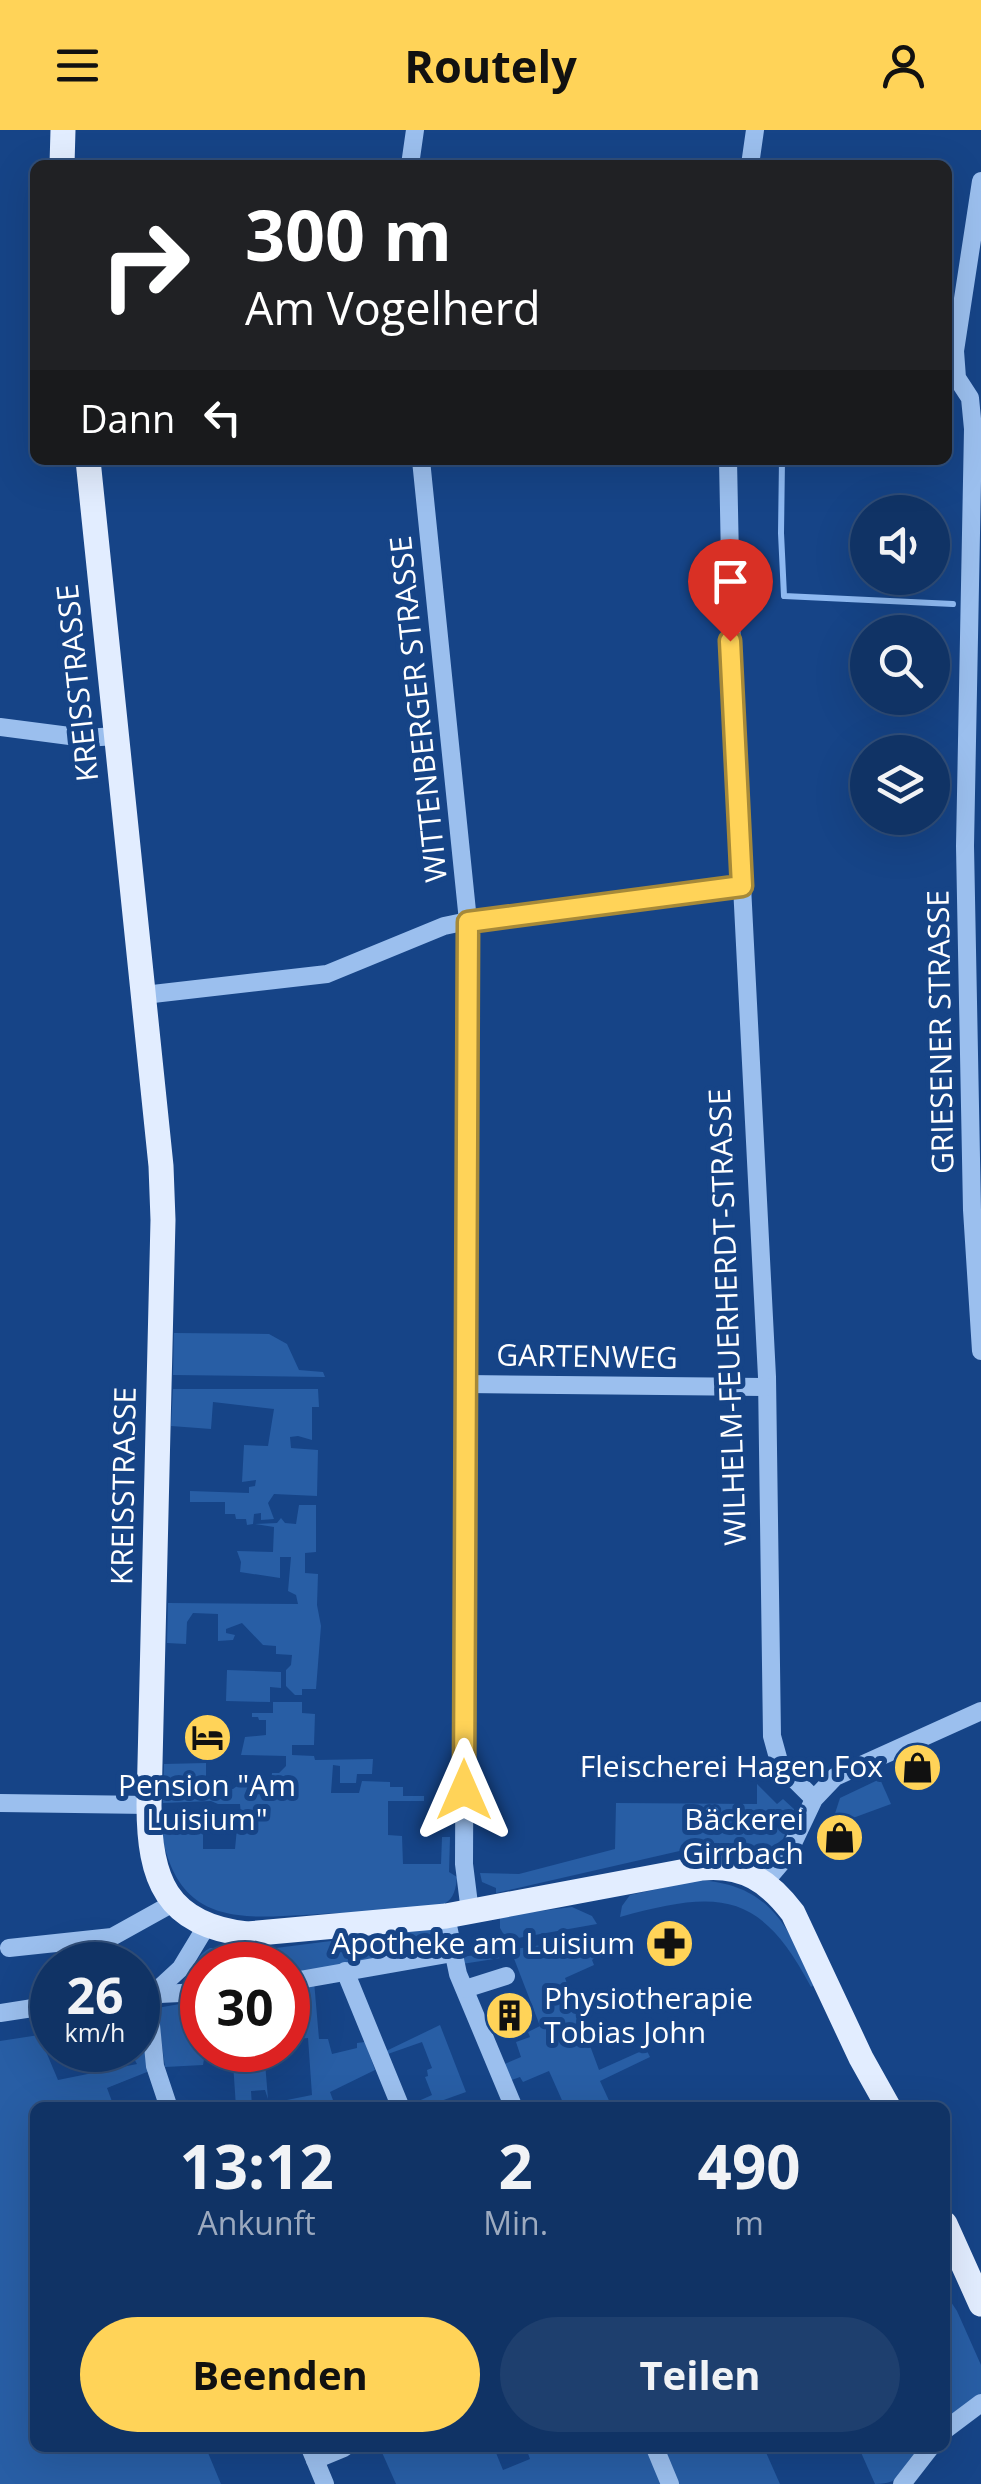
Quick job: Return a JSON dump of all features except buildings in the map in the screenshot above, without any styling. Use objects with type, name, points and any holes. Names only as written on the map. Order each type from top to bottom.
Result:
[{"type":"main road","points":[[62,160],[63,130]]},
{"type":"main road","name":"KREISSTRASSE","points":[[89,465],[158,1134],[163,1220],[148,1805],[152,1863],[158,1880],[175,1902],[207,1926],[247,1934],[458,1914],[702,1868],[729,1867],[764,1882]]},
{"type":"main road","points":[[764,1882],[779,1894],[801,1928],[885,2102]]},
{"type":"main road","points":[[950,2235],[981,2304]]},
{"type":"street","points":[[411,160],[415,130]]},
{"type":"street","points":[[751,160],[755,130]]},
{"type":"street","name":"GRIESENER STRASSE","points":[[981,181],[955,351],[958,378],[975,401],[974,948],[981,1351]]},
{"type":"street","name":"WITTENBERGER STRASSE","points":[[422,465],[468,922],[464,1864],[453,1952],[512,2102]]},
{"type":"street","name":"WILHELM-FEUERHERDT-STRASSE","points":[[728,465],[732,690],[768,1387],[772,1736],[780,1765],[814,1799]]},
{"type":"street","points":[[0,727],[85,738],[116,736]]},
{"type":"street","points":[[144,995],[328,974],[444,926],[742,886]]},
{"type":"street","name":"GARTENWEG","points":[[466,1384],[768,1387]]},
{"type":"street","points":[[764,1882],[796,1840],[814,1799],[835,1777],[981,1711]]},
{"type":"street","points":[[0,1802],[148,1805]]},
{"type":"street","points":[[8,1948],[112,1937],[175,1902]]},
{"type":"street","points":[[160,1984],[181,1968],[207,1926]]},
{"type":"street","points":[[310,1978],[453,1952]]},
{"type":"street","points":[[345,1971],[399,2102]]},
{"type":"street","points":[[465,1989],[506,1976]]},
{"type":"street","points":[[0,2014],[30,2009]]},
{"type":"street","points":[[156,2072],[167,2102]]},
{"type":"street","points":[[950,2426],[981,2404]]},
{"type":"street","points":[[657,2452],[670,2484]]},
{"type":"street","points":[[902,2484],[927,2452]]},
{"type":"street","points":[[313,2454],[325,2484]]},
{"type":"shaded area","points":[[174,1333],[269,1334],[287,1344],[299,1370],[323,1372],[325,1377],[173,1375]]},
{"type":"shaded area","points":[[173,1389],[318,1389],[319,1407],[312,1407],[312,1440],[290,1437],[291,1448],[318,1450],[317,1496],[274,1494],[268,1503],[274,1519],[261,1520],[261,1513],[254,1514],[253,1524],[247,1525],[246,1519],[225,1514],[225,1502],[190,1502],[190,1491],[249,1493],[256,1480],[242,1482],[244,1445],[268,1446],[274,1409],[213,1402],[211,1429],[171,1426]]},
{"type":"shaded area","points":[[299,1505],[316,1505],[316,1552],[305,1553],[305,1573],[318,1574],[321,1626],[316,1689],[302,1689],[302,1695],[295,1695],[286,1686],[286,1670],[292,1655],[276,1654],[276,1646],[263,1645],[242,1623],[226,1629],[226,1633],[235,1635],[233,1640],[218,1641],[218,1614],[193,1613],[187,1622],[186,1644],[167,1643],[168,1603],[298,1604],[296,1595],[288,1591],[291,1557],[280,1557],[280,1578],[240,1572],[237,1551],[273,1552],[274,1527],[255,1524],[277,1523],[281,1518],[285,1523],[296,1524]]},
{"type":"shaded area","points":[[227,1670],[281,1672],[281,1688],[270,1687],[270,1702],[226,1701]]},
{"type":"shaded area","points":[[273,1702],[302,1702],[302,1713],[315,1714],[314,1745],[292,1745],[292,1755],[314,1756],[315,1760],[373,1759],[372,1774],[357,1774],[356,1783],[340,1783],[340,1766],[333,1765],[331,1793],[359,1793],[362,1781],[390,1782],[390,1787],[403,1787],[403,1796],[424,1796],[424,1801],[388,1801],[388,1835],[402,1836],[403,1864],[441,1864],[442,1837],[450,1837],[449,1872],[457,1877],[454,1893],[447,1902],[409,1912],[251,1916],[225,1913],[202,1903],[183,1887],[169,1861],[160,1823],[166,1820],[177,1829],[203,1833],[203,1849],[235,1849],[237,1828],[242,1827],[240,1804],[163,1803],[164,1764],[206,1763],[206,1788],[233,1789],[248,1778],[254,1783],[271,1783],[272,1773],[279,1773],[286,1766],[286,1756],[241,1755],[245,1737],[266,1735],[266,1720],[252,1717],[252,1713],[273,1713]]},
{"type":"shaded area","points":[[880,1779],[891,1804],[831,1826],[840,1798]]},
{"type":"shaded area","points":[[757,1784],[777,1804],[783,1799],[795,1810],[783,1839],[770,1849],[697,1847],[496,1893],[496,1888],[482,1882],[480,1873],[519,1874],[615,1849],[616,1803],[757,1804]]},
{"type":"shaded area","points":[[699,1880],[744,1890],[774,1912],[815,1984],[811,1987],[774,1931],[734,1906],[684,1903],[620,1917],[630,1895]]},
{"type":"shaded area","points":[[572,1907],[592,1916],[597,1924],[507,1940],[500,1928],[500,1916]]},
{"type":"shaded area","points":[[433,1928],[439,1943],[436,1949],[310,1972],[310,1944]]},
{"type":"shaded area","points":[[589,1938],[596,1957],[592,1960],[594,1965],[565,1978],[599,2070],[646,2049],[650,2057],[600,2081],[610,2102],[563,2102],[549,2071],[523,2082],[520,2077],[509,2081],[502,2065],[521,2057],[516,2042],[530,2037],[528,2032],[540,2026],[513,1956],[462,1964],[462,1957]]},
{"type":"shaded area","points":[[314,1981],[319,2039],[328,2039],[332,2054],[365,2042],[375,2070],[330,2092],[330,2102],[277,2102],[312,2095],[310,1982]]},
{"type":"shaded area","points":[[180,2004],[180,2066],[165,2067],[160,2007]]},
{"type":"shaded area","points":[[440,2025],[466,2092],[438,2102],[416,2102],[432,2095],[425,2077],[432,2068],[422,2042],[385,2055],[384,2052]]},
{"type":"shaded area","points":[[30,2036],[30,2072],[55,2072],[58,2080],[98,2072],[147,2072],[107,2088],[112,2102],[30,2102],[30,2452],[208,2452],[221,2484],[0,2484],[0,2041]]},
{"type":"shaded area","points":[[234,2072],[266,2072],[268,2099],[265,2090],[251,2091],[252,2102],[236,2102]]},
{"type":"shaded area","points":[[950,2300],[981,2365],[981,2398],[950,2421]]},
{"type":"shaded area","points":[[382,2452],[496,2452],[503,2470],[530,2459],[527,2452],[650,2452],[663,2484],[396,2484]]},
{"type":"shaded area","points":[[666,2452],[766,2452],[780,2484],[679,2484]]},
{"type":"shaded area","points":[[861,2452],[920,2452],[898,2478],[875,2484]]},
{"type":"waterway","points":[[782,465],[784,596],[953,604]]},
{"type":"place","name":"Pension \"Am Luisium\"","points":[[207,1737]]},
{"type":"place","name":"Fleischerei Hagen Fox","points":[[918,1767]]},
{"type":"place","name":"Bäckerei Girrbach","points":[[839,1837]]},
{"type":"place","name":"Apotheke am Luisium","points":[[670,1944]]},
{"type":"place","name":"Physiotherapie Tobias John","points":[[509,2016]]},
{"type":"route","points":[[464,1790],[468,922],[742,886],[730,641]]}]
